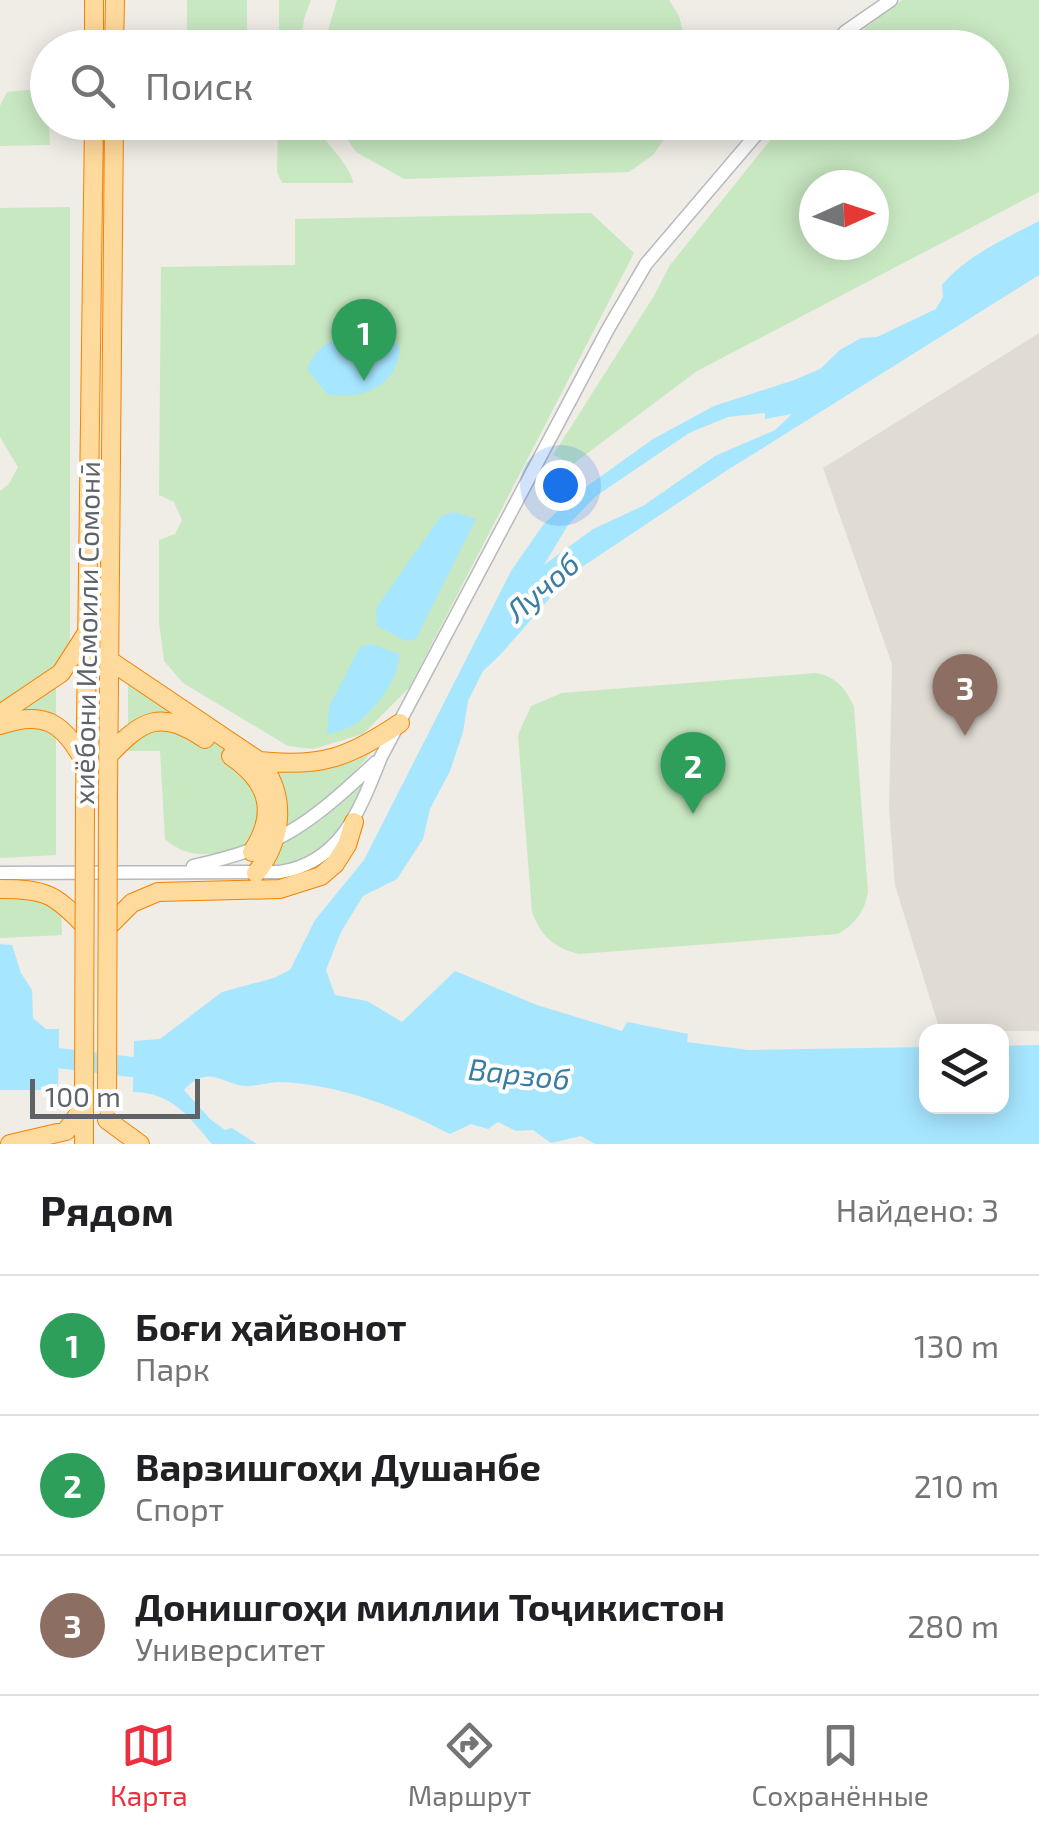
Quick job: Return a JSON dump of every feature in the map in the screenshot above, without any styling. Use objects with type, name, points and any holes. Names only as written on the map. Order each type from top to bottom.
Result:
[{"type":"highway","points":[[94,0],[94,30]]},
{"type":"highway","points":[[114,30],[115,0]]},
{"type":"highway","name":"хиёбони Исмоили Сомонӣ","points":[[77,1140],[84,1107],[94,140]]},
{"type":"highway","name":"хиёбони Исмоили Сомонӣ","points":[[106,1144],[114,140]]},
{"type":"highway","points":[[0,714],[62,673],[86,634]]},
{"type":"highway","points":[[108,660],[259,761],[269,773],[279,807],[275,842],[256,873]]},
{"type":"highway","points":[[0,725],[33,718],[61,728],[71,736],[85,763]]},
{"type":"highway","points":[[108,756],[134,730],[159,720],[190,729],[231,756],[256,776],[264,792],[268,814],[265,831],[252,852]]},
{"type":"highway","points":[[259,761],[326,762],[352,753],[400,722]]},
{"type":"highway","points":[[108,927],[144,896],[158,892],[280,889],[321,876],[335,864],[347,845],[354,822]]},
{"type":"highway","points":[[0,889],[34,889],[52,895],[84,926]]},
{"type":"highway","points":[[107,1114],[140,1144]]},
{"type":"highway","points":[[10,1144],[77,1140]]},
{"type":"street","points":[[848,30],[891,0]]},
{"type":"street","points":[[0,874],[256,873],[298,869],[317,860],[354,822],[381,757],[646,264],[752,140]]},
{"type":"street","points":[[168,871],[252,852],[275,842],[310,820],[381,757]]},
{"type":"shaded area","points":[[1039,333],[1039,1031],[1009,1031],[1009,1024],[938,1024],[895,885],[889,809],[892,664],[823,468]]},
{"type":"green space","points":[[187,0],[247,0],[247,30],[187,30]]},
{"type":"green space","points":[[279,0],[311,0],[302,30],[279,30]]},
{"type":"green space","points":[[337,0],[669,0],[683,30],[328,30]]},
{"type":"green space","points":[[902,0],[1039,0],[1039,192],[697,371],[573,464],[553,455],[670,265],[770,140],[1009,140],[1009,30],[863,30]]},
{"type":"green space","points":[[30,90],[30,140],[50,140],[50,145],[0,146],[0,106],[7,92]]},
{"type":"green space","points":[[278,140],[326,140],[348,169],[353,183],[282,183],[277,172]]},
{"type":"green space","points":[[348,140],[663,140],[653,155],[629,172],[404,179],[356,152]]},
{"type":"green space","points":[[70,207],[70,667],[0,706],[0,491],[18,467],[0,437],[0,208]]},
{"type":"green space","points":[[591,213],[634,253],[409,688],[363,734],[313,749],[288,746],[183,683],[164,661],[159,622],[159,540],[175,534],[182,520],[174,502],[159,495],[161,267],[295,265],[295,219]]},
{"type":"green space","points":[[816,673],[839,684],[854,707],[868,892],[854,921],[838,934],[579,954],[550,940],[532,912],[518,735],[531,706],[562,693]]},
{"type":"green space","points":[[128,680],[255,769],[263,840],[225,852],[200,854],[176,847],[165,839],[160,751],[128,751]]},
{"type":"green space","points":[[56,685],[56,855],[0,858],[0,718]]},
{"type":"green space","points":[[381,739],[336,790],[281,832],[272,770]]},
{"type":"green space","points":[[367,777],[332,840],[305,859],[268,866],[285,842],[321,820]]},
{"type":"green space","points":[[0,891],[61,904],[62,935],[0,938]]},
{"type":"water","name":"Лучоб","points":[[1039,221],[1039,275],[726,471],[570,575],[483,671],[468,701],[463,732],[450,771],[430,809],[423,839],[397,879],[363,896],[341,932],[326,970],[335,995],[367,1001],[402,1022],[455,971],[537,1005],[622,1031],[627,1022],[688,1034],[687,1042],[748,1050],[919,1047],[919,1114],[1009,1114],[1009,1046],[1039,1045],[1039,1144],[595,1144],[581,1136],[551,1143],[533,1130],[516,1131],[498,1122],[488,1129],[471,1124],[450,1134],[388,1106],[324,1087],[279,1082],[248,1086],[209,1076],[184,1090],[210,1119],[257,1144],[212,1144],[188,1116],[169,1102],[159,1096],[133,1092],[134,1041],[160,1039],[222,992],[290,970],[315,920],[364,860],[511,571],[543,525],[572,497],[653,439],[714,406],[820,369],[840,350],[861,338],[877,337],[936,309],[943,297],[942,285],[952,274],[1000,241]],"holes":[[[765,413],[765,419],[792,414],[775,430],[715,456],[643,506],[593,529],[544,565],[568,525],[596,496],[689,433],[728,417]]]},
{"type":"water","points":[[371,327],[386,331],[400,347],[392,372],[376,388],[365,392],[328,395],[307,369],[312,359],[325,345]]},
{"type":"water","points":[[454,512],[476,519],[416,639],[406,641],[377,626],[376,608],[441,516]]},
{"type":"water","points":[[371,644],[399,654],[396,673],[379,701],[357,723],[327,735],[329,707],[360,647]]},
{"type":"water","points":[[0,944],[12,945],[21,973],[32,990],[33,1018],[46,1029],[59,1029],[58,1090],[0,1090]]},
{"type":"waterway","name":"Варзоб","points":[[0,1047],[33,1055],[140,1068],[159,1060]]},
{"type":"place","name":"Боғи ҳайвонот","points":[[364,381]]},
{"type":"place","name":"Донишгоҳи миллии Тоҷикистон","points":[[965,736]]},
{"type":"place","name":"Варзишгоҳи Душанбе","points":[[693,814]]}]
